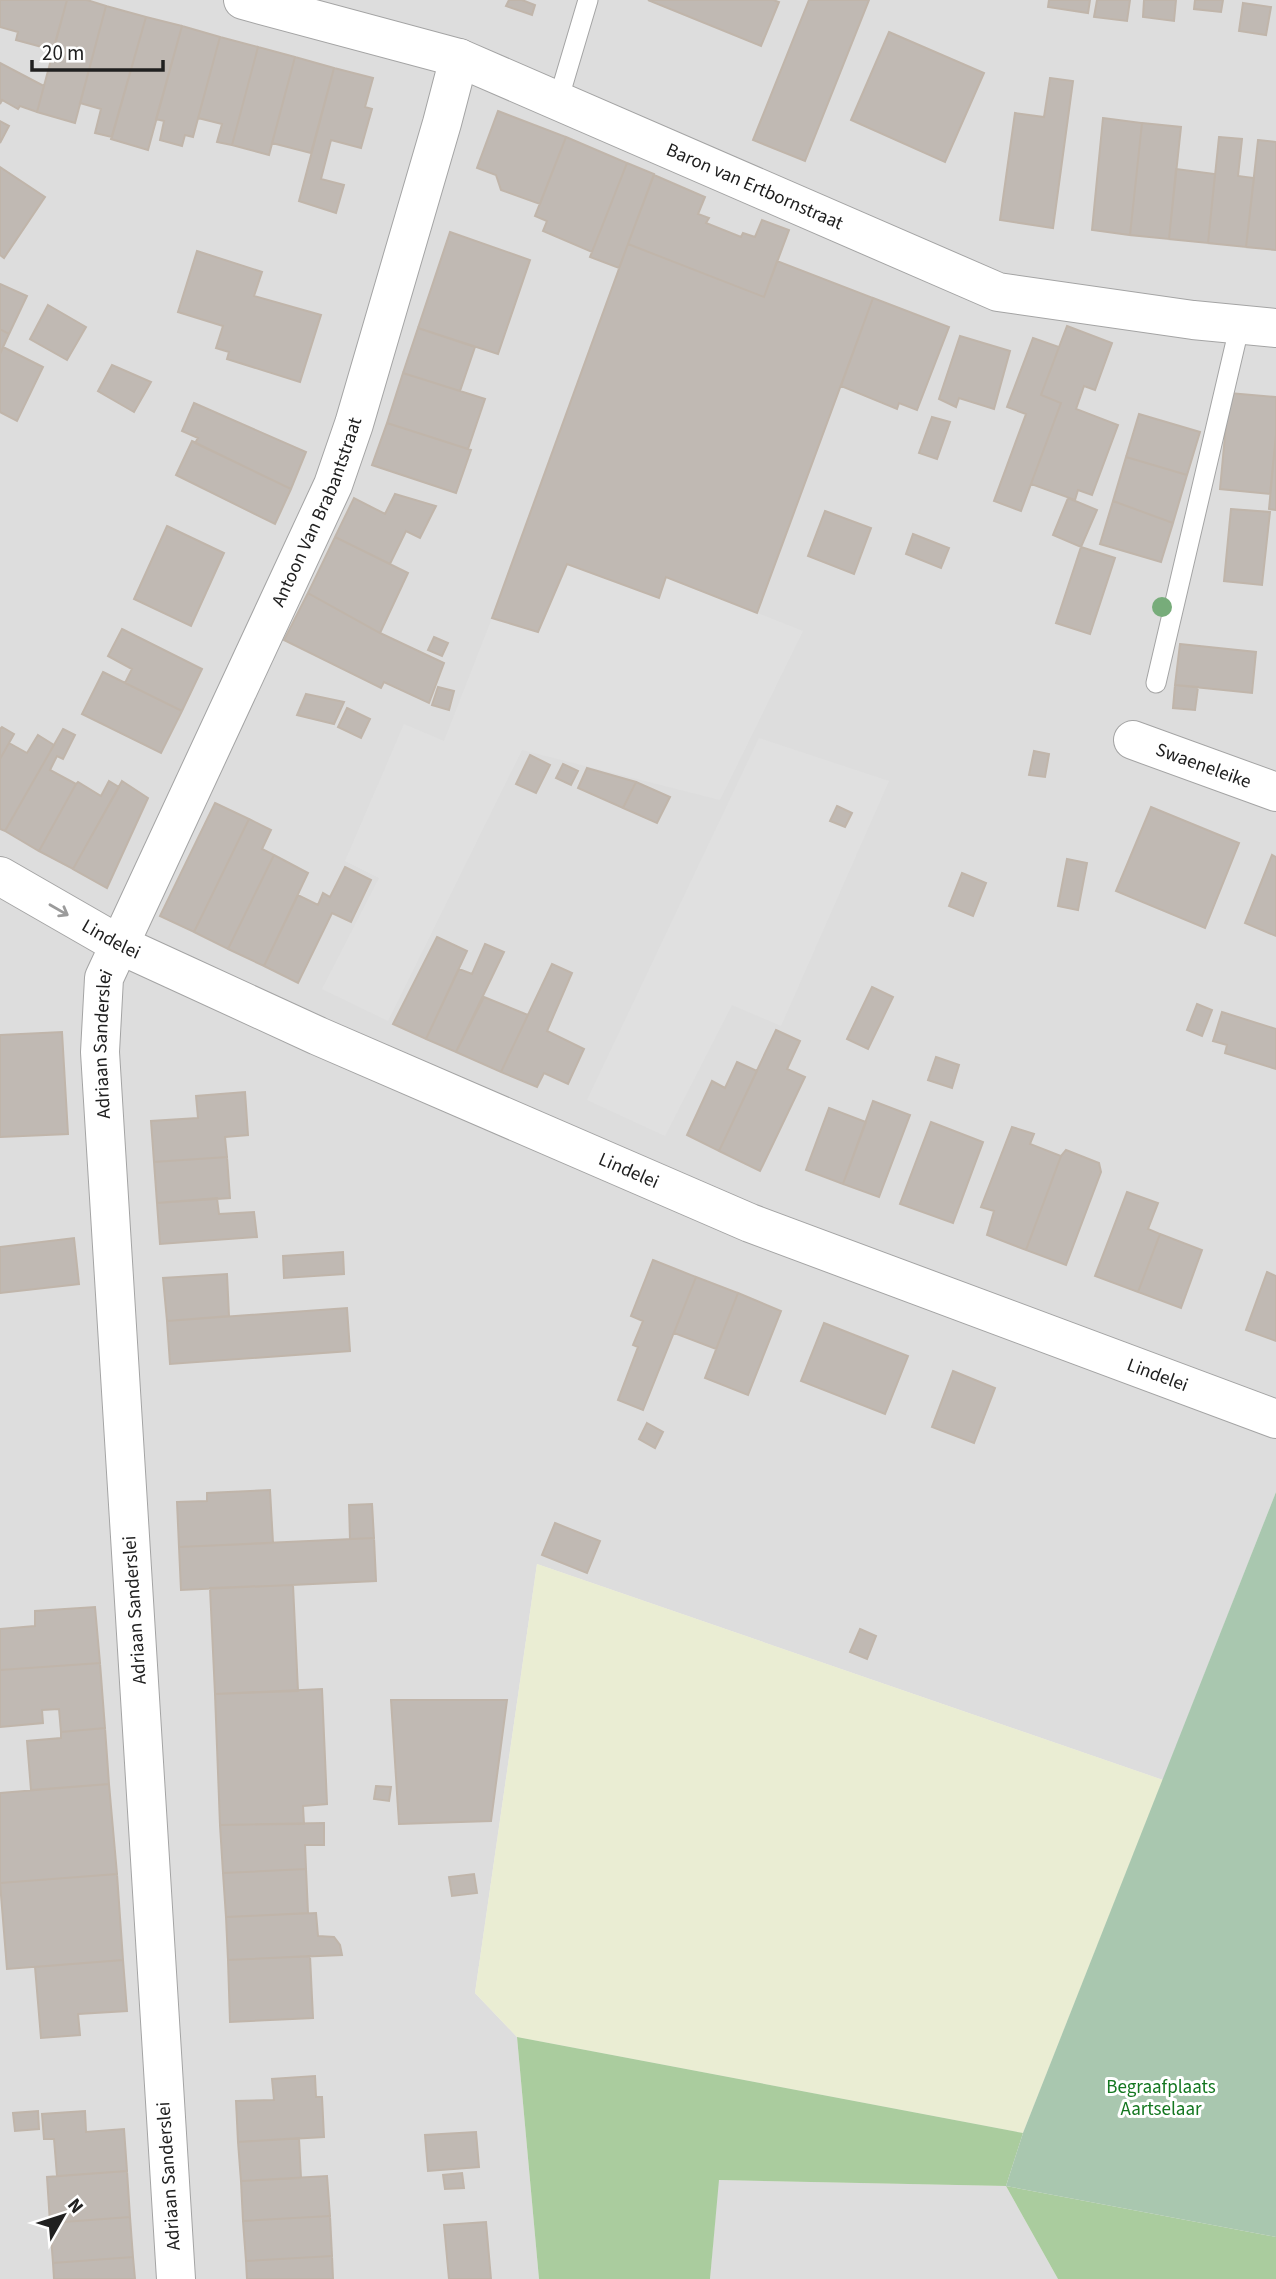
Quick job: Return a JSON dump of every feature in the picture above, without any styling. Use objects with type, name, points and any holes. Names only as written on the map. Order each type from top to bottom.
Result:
[{"type":"street","name":"Baron van Ertbornstraat","points":[[243,0],[459,58],[998,292],[1193,320],[1258,326]]},
{"type":"street","name":"Antoon Van Brabantstraat","points":[[120,945],[333,485],[358,411],[459,58]]},
{"type":"street","name":"Swaeneleike","points":[[1133,740],[1276,792]]},
{"type":"street","name":"Lindelei","points":[[0,876],[120,945],[318,1036],[750,1223],[1276,1419]]},
{"type":"street","name":"Adriaan Sanderslei","points":[[120,945],[104,978],[100,1052],[176,2279]]},
{"type":"lane","points":[[558,101],[588,0]]},
{"type":"lane","points":[[1156,683],[1258,326]]},
{"type":"shaded area","points":[[0,0],[1276,0],[1276,1492],[1163,1780],[537,1564],[475,1993],[517,2037],[539,2279],[0,2279]]},
{"type":"shaded area","points":[[567,564],[659,598],[666,577],[803,631],[720,800],[522,750],[388,1021],[322,989],[379,878],[345,861],[404,724],[444,741],[492,618],[538,632]]},
{"type":"shaded area","points":[[759,738],[889,781],[781,1026],[732,1005],[665,1136],[587,1100]]},
{"type":"shaded area","points":[[718,2180],[1006,2186],[1058,2279],[710,2279]]},
{"type":"green space","name":"Begraafplaats Aartselaar","points":[[1276,1492],[1276,2237],[1006,2186],[1023,2133]]},
{"type":"green space","points":[[537,1564],[1163,1780],[1023,2133],[517,2037],[475,1993]]},
{"type":"green space","points":[[517,2037],[1023,2133],[1006,2186],[719,2180],[710,2279],[539,2279]]},
{"type":"green space","points":[[1006,2186],[1276,2237],[1276,2279],[1058,2279]]},
{"type":"building","points":[[0,0],[67,0],[53,50],[16,40],[18,32],[0,27]]},
{"type":"building","points":[[67,0],[87,0],[106,6],[75,123],[37,112]]},
{"type":"building","points":[[509,0],[522,0],[535,5],[532,15],[506,6]]},
{"type":"building","points":[[648,0],[773,0],[779,2],[761,46]]},
{"type":"building","points":[[809,0],[869,0],[805,161],[753,140]]},
{"type":"building","points":[[1049,0],[1090,0],[1088,13],[1048,7]]},
{"type":"building","points":[[1097,0],[1130,0],[1127,21],[1094,17]]},
{"type":"building","points":[[1144,0],[1176,0],[1174,21],[1143,17]]},
{"type":"building","points":[[1195,0],[1223,0],[1221,12],[1194,9]]},
{"type":"building","points":[[1243,3],[1271,7],[1266,35],[1239,31]]},
{"type":"building","points":[[106,6],[146,17],[112,137],[95,133],[101,109],[80,103]]},
{"type":"building","points":[[146,17],[182,26],[148,150],[111,139]]},
{"type":"building","points":[[182,26],[220,37],[193,137],[185,135],[182,146],[160,140],[164,121],[156,119]]},
{"type":"building","points":[[889,32],[984,73],[945,162],[851,120]]},
{"type":"building","points":[[220,37],[258,47],[232,145],[217,142],[222,124],[198,118]]},
{"type":"building","points":[[258,47],[295,57],[269,155],[232,145]]},
{"type":"building","points":[[295,57],[334,68],[311,153],[272,143]]},
{"type":"building","points":[[0,63],[44,86],[37,112],[20,106],[18,109],[2,100],[0,104]]},
{"type":"building","points":[[334,68],[373,78],[365,107],[372,109],[361,148],[331,140],[321,179],[344,185],[336,213],[299,201]]},
{"type":"building","points":[[1050,78],[1073,81],[1053,228],[1000,220],[1015,113],[1044,117]]},
{"type":"building","points":[[498,111],[566,137],[540,204],[501,190],[496,175],[477,168]]},
{"type":"building","points":[[1103,118],[1142,123],[1130,235],[1092,230]]},
{"type":"building","points":[[0,121],[9,126],[0,143]]},
{"type":"building","points":[[1142,123],[1181,127],[1169,239],[1130,235]]},
{"type":"building","points":[[566,137],[627,163],[592,252],[543,231],[547,221],[535,216]]},
{"type":"building","points":[[1219,137],[1242,139],[1238,176],[1254,178],[1246,247],[1208,243]]},
{"type":"building","points":[[1258,140],[1276,142],[1276,250],[1246,247]]},
{"type":"building","points":[[627,163],[654,174],[619,268],[590,257]]},
{"type":"building","points":[[0,167],[45,197],[4,258],[0,255]]},
{"type":"building","points":[[1176,169],[1215,174],[1208,243],[1169,239]]},
{"type":"building","points":[[654,175],[705,197],[698,214],[709,218],[706,223],[741,237],[743,233],[755,237],[762,220],[789,230],[764,297],[628,244]]},
{"type":"building","points":[[450,232],[530,260],[498,354],[418,328]]},
{"type":"building","points":[[628,244],[764,297],[777,261],[873,298],[757,613],[666,577],[659,598],[567,564],[538,632],[492,618]]},
{"type":"building","points":[[197,251],[262,272],[254,296],[321,315],[300,382],[227,359],[229,352],[216,348],[223,326],[178,312]]},
{"type":"building","points":[[0,284],[27,296],[9,334],[0,329]]},
{"type":"building","points":[[873,298],[949,327],[917,410],[899,403],[897,409],[841,386]]},
{"type":"building","points":[[48,305],[86,327],[67,360],[30,339]]},
{"type":"building","points":[[1067,326],[1112,343],[1095,390],[1084,386],[1076,409],[1118,425],[1092,495],[1078,490],[1075,500],[1031,484],[1061,403],[1041,395]]},
{"type":"building","points":[[418,328],[475,347],[460,391],[403,373]]},
{"type":"building","points":[[0,329],[9,334],[0,354]]},
{"type":"building","points":[[960,336],[1010,351],[994,409],[959,398],[956,407],[939,399]]},
{"type":"building","points":[[1033,338],[1059,347],[1041,395],[1061,403],[1021,511],[994,501],[1026,414],[1007,407]]},
{"type":"building","points":[[3,347],[43,367],[17,421],[0,412],[0,354]]},
{"type":"building","points":[[112,365],[151,382],[134,412],[98,391]]},
{"type":"building","points":[[403,373],[485,399],[468,449],[387,423]]},
{"type":"building","points":[[1229,393],[1276,397],[1276,435],[1270,494],[1220,489]]},
{"type":"building","points":[[194,403],[306,452],[291,489],[195,443],[198,438],[182,431]]},
{"type":"building","points":[[1139,414],[1200,432],[1187,475],[1126,457]]},
{"type":"building","points":[[932,417],[950,422],[937,459],[919,453]]},
{"type":"building","points":[[387,423],[471,450],[456,493],[372,465]]},
{"type":"building","points":[[1276,435],[1276,510],[1269,509]]},
{"type":"building","points":[[192,441],[291,489],[275,524],[176,475]]},
{"type":"building","points":[[1126,457],[1187,475],[1173,523],[1113,501]]},
{"type":"building","points":[[395,494],[436,506],[420,538],[406,531],[390,564],[335,537],[354,498],[385,514]]},
{"type":"building","points":[[1068,498],[1097,510],[1081,547],[1053,535]]},
{"type":"building","points":[[1113,501],[1173,523],[1161,562],[1100,544]]},
{"type":"building","points":[[1231,509],[1270,512],[1262,585],[1224,581]]},
{"type":"building","points":[[825,511],[871,528],[854,574],[808,556]]},
{"type":"building","points":[[167,526],[224,553],[191,626],[134,599]]},
{"type":"building","points":[[913,534],[949,548],[941,568],[906,554]]},
{"type":"building","points":[[335,537],[408,573],[380,633],[308,593]]},
{"type":"building","points":[[1081,547],[1115,558],[1090,634],[1056,623]]},
{"type":"building","points":[[308,593],[380,633],[444,663],[429,703],[384,682],[381,688],[284,640]]},
{"type":"building","points":[[122,629],[202,669],[182,711],[125,683],[132,669],[108,656]]},
{"type":"building","points":[[434,637],[448,643],[442,656],[428,650]]},
{"type":"building","points":[[1180,644],[1256,652],[1252,693],[1175,685]]},
{"type":"building","points":[[103,672],[182,711],[161,753],[82,714]]},
{"type":"building","points":[[1175,685],[1198,687],[1195,710],[1173,708]]},
{"type":"building","points":[[438,687],[454,691],[449,710],[432,705]]},
{"type":"building","points":[[306,694],[344,702],[334,724],[297,715]]},
{"type":"building","points":[[347,708],[370,719],[361,738],[338,727]]},
{"type":"building","points":[[2,727],[14,734],[0,759],[0,729]]},
{"type":"building","points":[[63,729],[75,735],[63,759],[57,756],[50,770],[76,784],[39,851],[5,831]]},
{"type":"building","points":[[38,735],[54,745],[5,831],[0,829],[0,759],[9,743],[27,753]]},
{"type":"building","points":[[1034,751],[1049,754],[1045,777],[1029,775]]},
{"type":"building","points":[[530,755],[550,765],[536,793],[516,784]]},
{"type":"building","points":[[563,764],[578,771],[571,785],[556,778]]},
{"type":"building","points":[[587,768],[636,782],[623,808],[578,788]]},
{"type":"building","points":[[109,781],[119,787],[73,869],[39,851],[78,782],[101,796]]},
{"type":"building","points":[[122,781],[148,798],[107,888],[73,869]]},
{"type":"building","points":[[636,782],[670,797],[657,823],[623,808]]},
{"type":"building","points":[[215,803],[249,819],[194,932],[160,916]]},
{"type":"building","points":[[837,806],[852,813],[845,827],[830,821]]},
{"type":"building","points":[[1151,807],[1239,843],[1205,928],[1116,891]]},
{"type":"building","points":[[249,819],[271,830],[262,849],[274,855],[228,949],[194,932]]},
{"type":"building","points":[[274,855],[308,873],[264,966],[228,949]]},
{"type":"building","points":[[1272,855],[1276,857],[1276,936],[1245,923]]},
{"type":"building","points":[[1067,859],[1087,863],[1078,910],[1058,906]]},
{"type":"building","points":[[345,867],[371,880],[351,922],[332,913],[298,983],[264,966],[298,895],[318,905],[323,893],[330,897]]},
{"type":"building","points":[[962,873],[986,883],[973,916],[949,906]]},
{"type":"building","points":[[437,937],[467,951],[426,1039],[393,1024]]},
{"type":"building","points":[[485,944],[504,952],[456,1052],[426,1039],[459,969],[472,974]]},
{"type":"building","points":[[552,964],[572,973],[547,1031],[584,1049],[568,1084],[544,1073],[537,1087],[501,1072]]},
{"type":"building","points":[[872,987],[893,997],[868,1049],[847,1039]]},
{"type":"building","points":[[484,997],[528,1015],[501,1072],[456,1052]]},
{"type":"building","points":[[1197,1004],[1212,1010],[1202,1036],[1187,1030]]},
{"type":"building","points":[[1222,1012],[1276,1029],[1276,1069],[1225,1053],[1227,1045],[1213,1041]]},
{"type":"building","points":[[776,1030],[800,1041],[787,1069],[805,1077],[760,1171],[719,1151]]},
{"type":"building","points":[[62,1032],[68,1134],[0,1137],[0,1035]]},
{"type":"building","points":[[936,1057],[959,1065],[952,1088],[928,1080]]},
{"type":"building","points":[[737,1062],[757,1071],[719,1151],[687,1135],[712,1081],[725,1088]]},
{"type":"building","points":[[245,1092],[248,1135],[225,1137],[227,1157],[154,1162],[151,1121],[198,1118],[196,1096]]},
{"type":"building","points":[[873,1101],[910,1115],[879,1197],[843,1184]]},
{"type":"building","points":[[829,1108],[866,1122],[843,1184],[806,1170]]},
{"type":"building","points":[[931,1122],[983,1142],[953,1223],[900,1204]]},
{"type":"building","points":[[1012,1127],[1034,1134],[1030,1144],[1061,1156],[1026,1250],[987,1235],[994,1211],[981,1207]]},
{"type":"building","points":[[1066,1150],[1099,1163],[1101,1172],[1066,1265],[1026,1250],[1061,1156]]},
{"type":"building","points":[[227,1157],[230,1198],[157,1203],[154,1162]]},
{"type":"building","points":[[1127,1192],[1158,1203],[1148,1229],[1160,1234],[1138,1292],[1095,1276]]},
{"type":"building","points":[[217,1198],[219,1214],[254,1212],[257,1237],[160,1244],[157,1203]]},
{"type":"building","points":[[1160,1234],[1202,1250],[1181,1308],[1138,1292]]},
{"type":"building","points":[[74,1238],[79,1284],[0,1293],[0,1247]]},
{"type":"building","points":[[343,1252],[344,1274],[284,1278],[283,1256]]},
{"type":"building","points":[[653,1260],[696,1277],[643,1410],[618,1400],[638,1347],[633,1345],[643,1321],[631,1316]]},
{"type":"building","points":[[1267,1272],[1276,1276],[1276,1341],[1246,1330]]},
{"type":"building","points":[[227,1274],[229,1316],[167,1321],[163,1278]]},
{"type":"building","points":[[696,1277],[738,1293],[716,1349],[674,1333]]},
{"type":"building","points":[[738,1293],[781,1311],[748,1395],[705,1378]]},
{"type":"building","points":[[347,1308],[350,1351],[170,1364],[167,1321]]},
{"type":"building","points":[[824,1323],[908,1356],[885,1414],[801,1381]]},
{"type":"building","points":[[953,1371],[995,1388],[974,1443],[932,1427]]},
{"type":"building","points":[[647,1423],[663,1432],[655,1448],[639,1439]]},
{"type":"building","points":[[270,1490],[273,1543],[179,1547],[177,1502],[207,1501],[207,1493]]},
{"type":"building","points":[[372,1504],[374,1538],[350,1539],[349,1505]]},
{"type":"building","points":[[555,1523],[600,1541],[587,1573],[542,1555]]},
{"type":"building","points":[[374,1538],[376,1581],[181,1590],[179,1547]]},
{"type":"building","points":[[293,1585],[298,1691],[215,1694],[210,1588]]},
{"type":"building","points":[[95,1607],[100,1663],[0,1670],[0,1629],[35,1626],[35,1611]]},
{"type":"building","points":[[860,1629],[876,1636],[867,1659],[850,1652]]},
{"type":"building","points":[[100,1663],[105,1728],[61,1732],[59,1709],[42,1710],[43,1723],[0,1727],[0,1670]]},
{"type":"building","points":[[322,1689],[327,1804],[303,1806],[304,1824],[220,1825],[215,1694]]},
{"type":"building","points":[[391,1700],[507,1700],[491,1821],[399,1824]]},
{"type":"building","points":[[105,1728],[109,1784],[31,1790],[27,1741],[61,1738],[61,1732]]},
{"type":"building","points":[[109,1784],[117,1874],[0,1883],[0,1793]]},
{"type":"building","points":[[376,1786],[391,1787],[389,1801],[374,1799]]},
{"type":"building","points":[[324,1823],[324,1845],[305,1845],[306,1869],[223,1873],[220,1825]]},
{"type":"building","points":[[306,1869],[308,1913],[226,1917],[223,1873]]},
{"type":"building","points":[[117,1874],[123,1960],[7,1969],[0,1883]]},
{"type":"building","points":[[474,1874],[477,1893],[452,1896],[449,1877]]},
{"type":"building","points":[[316,1913],[318,1936],[334,1937],[340,1945],[342,1955],[228,1960],[226,1917]]},
{"type":"building","points":[[310,1956],[313,2018],[230,2022],[228,1960]]},
{"type":"building","points":[[123,1960],[127,2011],[78,2014],[80,2035],[41,2038],[35,1967]]},
{"type":"building","points":[[315,2076],[316,2097],[322,2097],[324,2137],[238,2142],[236,2101],[274,2100],[272,2079]]},
{"type":"building","points":[[38,2111],[39,2129],[15,2131],[13,2113]]},
{"type":"building","points":[[85,2111],[86,2132],[124,2129],[127,2171],[57,2176],[54,2139],[44,2139],[42,2114]]},
{"type":"building","points":[[476,2132],[479,2167],[428,2171],[425,2135]]},
{"type":"building","points":[[299,2138],[301,2178],[241,2181],[238,2142]]},
{"type":"building","points":[[127,2171],[130,2217],[50,2223],[47,2177]]},
{"type":"building","points":[[462,2173],[464,2188],[445,2189],[443,2175]]},
{"type":"building","points":[[327,2176],[330,2216],[243,2221],[241,2181]]},
{"type":"building","points":[[330,2216],[332,2256],[246,2261],[243,2221]]},
{"type":"building","points":[[130,2217],[133,2257],[53,2263],[50,2223]]},
{"type":"building","points":[[486,2222],[491,2279],[449,2279],[444,2225]]},
{"type":"building","points":[[332,2256],[333,2279],[247,2279],[246,2261]]},
{"type":"building","points":[[133,2257],[135,2279],[54,2279],[53,2263]]}]
